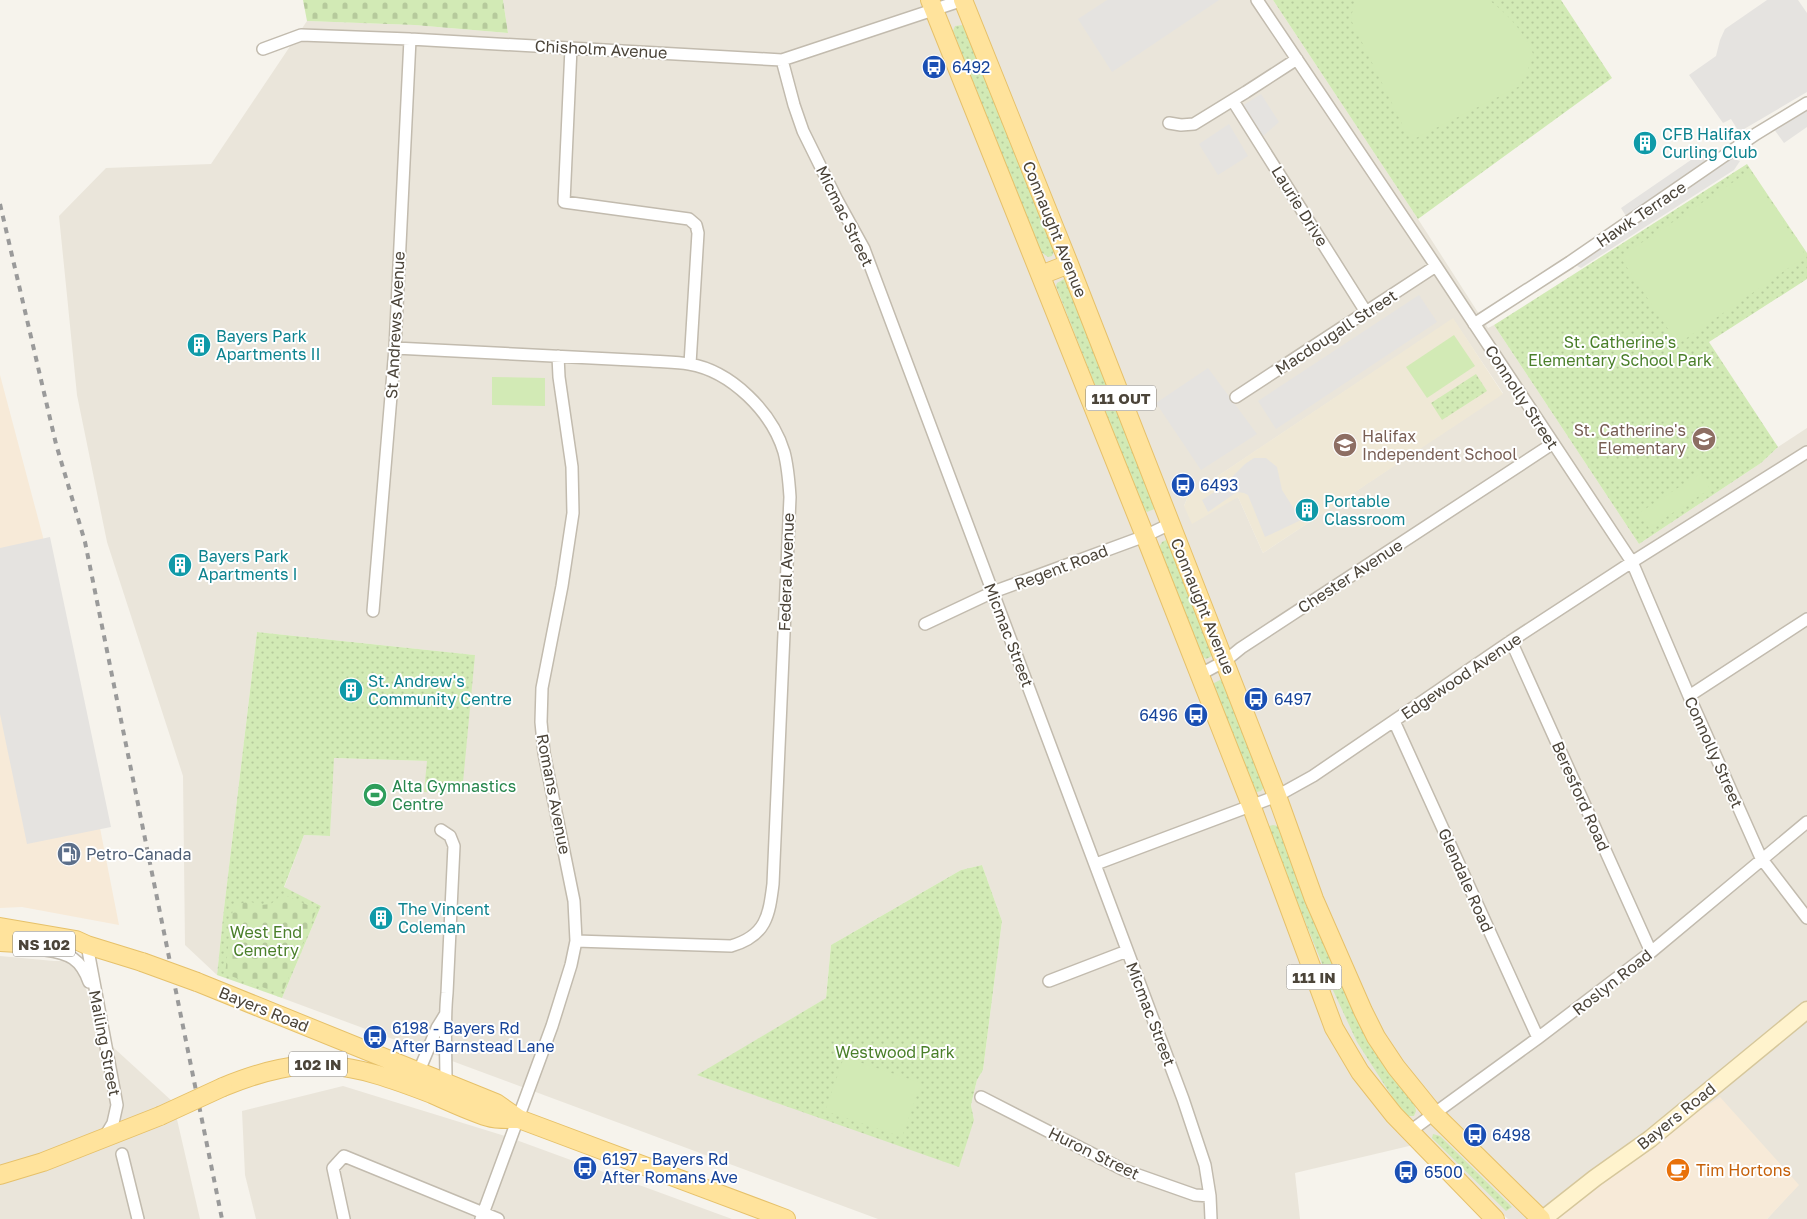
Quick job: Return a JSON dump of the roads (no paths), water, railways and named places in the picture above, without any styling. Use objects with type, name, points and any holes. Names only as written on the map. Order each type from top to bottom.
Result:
[{"type":"main road","name":"Connaught Avenue","points":[[963,0],[1070,264],[1277,796],[1314,899],[1376,1037],[1396,1067],[1434,1114],[1542,1219]]},
{"type":"main road","name":"Connaught Avenue","points":[[933,5],[1251,805],[1334,1028],[1360,1072],[1409,1132],[1495,1219]]},
{"type":"main road","points":[[1041,275],[1070,264]]},
{"type":"main road","name":"Bayers Road","points":[[0,927],[76,940],[197,982],[496,1103],[519,1119],[786,1219]]},
{"type":"main road","name":"NS 102","points":[[0,942],[76,947],[87,945]]},
{"type":"main road","name":"Bayers Road","points":[[1542,1219],[1650,1139],[1807,1010]]},
{"type":"main road","name":"Bayers Road","points":[[0,1174],[43,1162],[103,1139],[242,1080],[280,1068],[317,1064],[341,1066],[378,1074],[490,1118],[519,1119]]},
{"type":"street","name":"Connaught Avenue","points":[[933,5],[963,0]]},
{"type":"street","name":"Connolly Street","points":[[1257,0],[1632,562],[1689,696],[1762,858],[1807,918]]},
{"type":"street","name":"Chisholm Avenue","points":[[263,49],[300,35],[782,60],[933,5]]},
{"type":"street","name":"St Andrews Avenue","points":[[373,611],[395,348],[410,40]]},
{"type":"street","points":[[571,48],[564,202],[689,219],[696,225],[698,233],[698,264],[690,364]]},
{"type":"street","points":[[1169,124],[1181,126],[1194,124],[1296,59]]},
{"type":"street","name":"Micmac Street","points":[[782,60],[803,130],[837,200],[864,249],[1183,1099],[1205,1165],[1210,1196],[1211,1219]]},
{"type":"street","name":"Laurie Drive","points":[[1233,100],[1366,312]]},
{"type":"street","name":"Hawk Terrace","points":[[1474,324],[1570,262],[1756,134],[1807,102]]},
{"type":"street","name":"Macdougall Street","points":[[1236,397],[1436,266]]},
{"type":"street","name":"Federal Avenue","points":[[395,348],[690,364],[706,369],[734,384],[756,404],[777,433],[788,468],[790,497],[773,884],[770,910],[762,927],[755,934],[747,940],[731,946],[576,941]]},
{"type":"street","name":"Romans Avenue","points":[[482,1216],[552,1026],[576,941],[574,901],[544,753],[540,722],[542,688],[562,586],[573,514],[572,467],[559,378],[558,356]]},
{"type":"street","name":"Chester Avenue","points":[[1199,675],[1225,661],[1240,648],[1552,444]]},
{"type":"street","name":"Edgewood Avenue","points":[[1096,864],[1277,796],[1313,776],[1632,562],[1807,452]]},
{"type":"street","name":"Regent Road","points":[[925,624],[993,592],[1145,536],[1170,524]]},
{"type":"street","points":[[1689,696],[1807,619]]},
{"type":"street","name":"Beresford Road","points":[[1512,641],[1650,952]]},
{"type":"street","name":"Glendale Road","points":[[1394,721],[1538,1038]]},
{"type":"street","name":"Roslyn Road","points":[[1409,1132],[1538,1038],[1650,952],[1807,822]]},
{"type":"street","points":[[441,830],[450,836],[454,846],[447,993],[444,1015],[447,1032],[446,1082]]},
{"type":"street","name":"Mailing Street","points":[[87,945],[117,1105],[113,1123],[103,1139]]},
{"type":"street","points":[[0,948],[52,951],[71,956],[87,975],[97,1003]]},
{"type":"street","points":[[1049,981],[1127,951]]},
{"type":"street","points":[[419,1072],[444,1015]]},
{"type":"street","name":"Huron Street","points":[[981,1097],[1124,1170],[1195,1195],[1210,1196]]},
{"type":"street","points":[[122,1154],[138,1219]]},
{"type":"street","points":[[344,1219],[333,1168],[344,1156],[482,1216],[498,1219]]},
{"type":"railway","points":[[0,204],[56,444],[85,542],[222,1219]]},
{"type":"place","name":"6492","points":[[934,67]]},
{"type":"place","name":"CFB Halifax Curling Club","points":[[1645,143]]},
{"type":"place","name":"Bayers Park Apartments II","points":[[199,345]]},
{"type":"place","name":"St. Catherine's Elementary","points":[[1704,439]]},
{"type":"place","name":"Halifax Independent School","points":[[1345,445]]},
{"type":"place","name":"6493","points":[[1183,485]]},
{"type":"place","name":"Portable Classroom","points":[[1307,510]]},
{"type":"place","name":"Bayers Park Apartments I","points":[[180,565]]},
{"type":"place","name":"St. Andrew's Community Centre","points":[[351,690]]},
{"type":"place","name":"6497","points":[[1256,699]]},
{"type":"place","name":"6496","points":[[1196,715]]},
{"type":"place","name":"Alta Gymnastics Centre","points":[[375,795]]},
{"type":"place","name":"Petro-Canada","points":[[69,854]]},
{"type":"place","name":"The Vincent Coleman","points":[[381,918]]},
{"type":"place","name":"6198 - Bayers Rd After Barnstead Lane","points":[[375,1037]]},
{"type":"place","name":"6498","points":[[1475,1135]]},
{"type":"place","name":"6197 - Bayers Rd After Romans Ave","points":[[585,1168]]},
{"type":"place","name":"Tim Hortons","points":[[1678,1170]]},
{"type":"place","name":"6500","points":[[1406,1172]]},
{"type":"park label","name":"St. Catherine's Elementary School Park","points":[[1620,351]]},
{"type":"park label","name":"West End Cemetry","points":[[266,941]]},
{"type":"park label","name":"Westwood Park","points":[[895,1052]]}]
